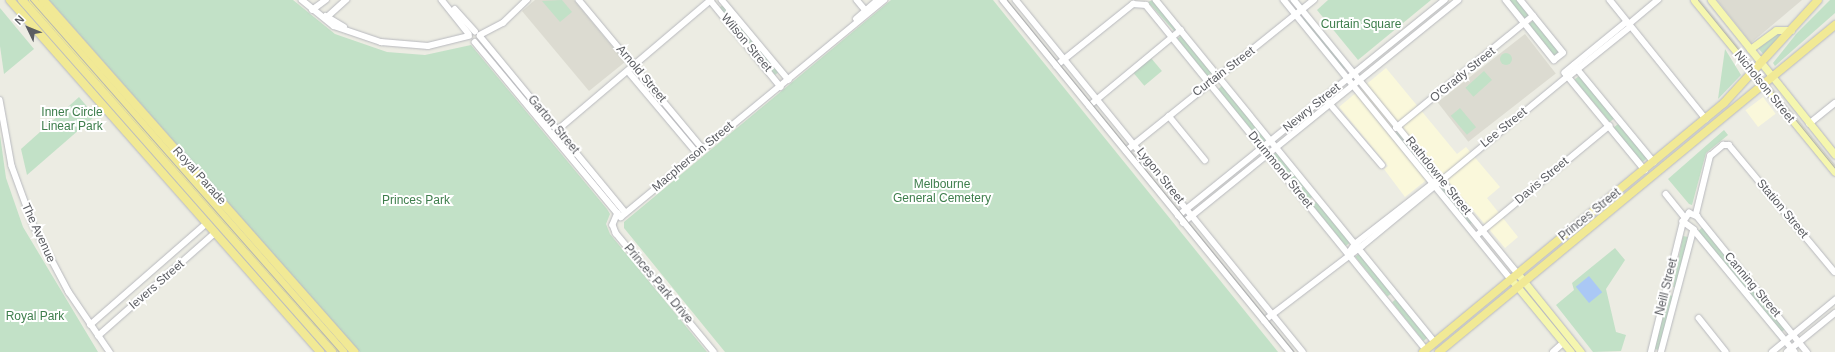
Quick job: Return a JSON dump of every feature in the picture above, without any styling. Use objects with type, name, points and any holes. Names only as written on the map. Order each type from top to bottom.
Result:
[{"type":"highway","name":"Royal Parade","points":[[10,0],[257,280],[322,349],[332,352]]},
{"type":"highway","name":"Royal Parade","points":[[22,0],[57,27],[107,84],[154,150],[335,337],[354,352]]},
{"type":"highway","name":"Royal Parade","points":[[34,0],[107,84],[152,128],[234,222],[270,269],[322,349]]},
{"type":"highway","name":"Royal Parade","points":[[43,0],[57,27]]},
{"type":"highway","name":"Princes Street","points":[[1425,351],[1706,120],[1753,74],[1818,0]]},
{"type":"highway","name":"Princes Street","points":[[1442,351],[1835,25]]},
{"type":"highway","points":[[44,38],[57,27]]},
{"type":"highway","points":[[94,96],[107,84]]},
{"type":"highway","points":[[147,156],[154,150]]},
{"type":"highway","points":[[257,280],[270,269]]},
{"type":"highway","name":"Royal Parade","points":[[335,337],[343,352]]},
{"type":"main road","name":"Nicholson Street","points":[[1694,0],[1762,86],[1835,172]]},
{"type":"main road","name":"Nicholson Street","points":[[1711,0],[1835,155]]},
{"type":"main road","points":[[1750,49],[1776,30],[1791,30]]},
{"type":"main road","name":"Rathdowne Street","points":[[1514,277],[1581,352]]},
{"type":"main road","name":"Rathdowne Street","points":[[1521,285],[1571,352]]},
{"type":"street","points":[[302,0],[326,18],[350,32],[402,46],[452,42],[474,36],[496,27],[527,0]]},
{"type":"street","points":[[306,0],[314,9]]},
{"type":"street","points":[[314,9],[326,0]]},
{"type":"street","points":[[326,18],[346,0]]},
{"type":"street","name":"Garton Street","points":[[442,0],[557,130],[626,213]]},
{"type":"street","name":"Garton Street","points":[[447,0],[552,134],[619,215]]},
{"type":"street","name":"Arnold Street","points":[[579,0],[703,149]]},
{"type":"street","points":[[552,134],[711,0]]},
{"type":"street","name":"Wilson Street","points":[[711,0],[780,84]]},
{"type":"street","name":"Wilson Street","points":[[722,0],[787,78]]},
{"type":"street","points":[[857,0],[866,12]]},
{"type":"street","name":"Macpherson Street","points":[[619,215],[626,213],[703,149],[848,28],[874,3],[884,0]]},
{"type":"street","name":"Lygon Street","points":[[1003,0],[1183,223],[1290,352]]},
{"type":"street","name":"Lygon Street","points":[[1016,0],[1303,352]]},
{"type":"street","name":"Drummond Street","points":[[1156,0],[1435,342]]},
{"type":"street","name":"Rathdowne Street","points":[[1284,0],[1476,236],[1514,277]]},
{"type":"street","name":"Rathdowne Street","points":[[1294,0],[1482,230],[1514,277]]},
{"type":"street","name":"Curtain Street","points":[[1126,151],[1210,84],[1220,78],[1297,16],[1314,0]]},
{"type":"street","name":"Newry Street","points":[[1178,216],[1445,0]]},
{"type":"street","name":"Newry Street","points":[[1183,223],[1458,0]]},
{"type":"street","points":[[1506,0],[1554,60],[1563,53],[1520,0]]},
{"type":"street","points":[[1610,0],[1628,25],[1706,120]]},
{"type":"street","name":"Lee Street","points":[[1264,320],[1348,254],[1376,227],[1408,205],[1434,184],[1442,181],[1576,67],[1658,0]]},
{"type":"street","points":[[1056,66],[1133,2]]},
{"type":"street","name":"Drummond Street","points":[[1133,2],[1146,5],[1268,154],[1425,351]]},
{"type":"street","name":"O'Grady Street","points":[[1391,132],[1533,16]]},
{"type":"street","points":[[1089,106],[1181,30]]},
{"type":"street","points":[[1576,67],[1654,162]]},
{"type":"street","name":"Arnold Street","points":[[628,71],[697,153]]},
{"type":"street","points":[[1567,75],[1645,170]]},
{"type":"street","points":[[1325,98],[1382,165]]},
{"type":"street","name":"The Avenue","points":[[0,100],[12,166],[19,190],[57,272],[90,325],[110,352]]},
{"type":"street","points":[[1809,124],[1835,103]]},
{"type":"street","points":[[1169,116],[1204,160]]},
{"type":"street","name":"Davis Street","points":[[1476,236],[1609,126]]},
{"type":"street","name":"Station Street","points":[[1697,216],[1710,156],[1722,144],[1729,145],[1835,272]]},
{"type":"street","points":[[1666,194],[1684,216],[1697,216]]},
{"type":"street","name":"Lee Street","points":[[1357,246],[1384,229],[1408,205]]},
{"type":"street","name":"Princes Park Drive","points":[[619,215],[613,225],[616,233],[714,352]]},
{"type":"street","name":"Neill Street","points":[[1651,352],[1684,216]]},
{"type":"street","name":"Neill Street","points":[[1661,352],[1697,216]]},
{"type":"street","name":"Canning Street","points":[[1697,216],[1807,352]]},
{"type":"street","name":"Canning Street","points":[[1682,222],[1693,230],[1785,340],[1791,351]]},
{"type":"street","name":"Ievers Street","points":[[90,325],[207,223]]},
{"type":"street","points":[[1376,227],[1384,229]]},
{"type":"street","name":"Ievers Street","points":[[98,336],[215,233]]},
{"type":"street","points":[[1772,352],[1835,300]]},
{"type":"street","points":[[1791,351],[1808,334],[1835,312]]},
{"type":"street","points":[[1699,318],[1726,352]]},
{"type":"street","points":[[1802,327],[1808,334]]},
{"type":"street","points":[[1553,352],[1563,343]]},
{"type":"shaded area","points":[[535,0],[574,0],[625,62],[589,91],[522,11]]},
{"type":"shaded area","points":[[1717,0],[1802,0],[1751,43]]},
{"type":"shaded area","points":[[1525,34],[1556,73],[1468,142],[1438,102]]},
{"type":"shaded area","points":[[1386,68],[1457,154],[1466,147],[1500,187],[1487,198],[1518,237],[1505,248],[1439,170],[1405,197],[1384,169],[1388,166],[1339,107]]},
{"type":"shaded area","points":[[1763,97],[1776,114],[1758,127],[1745,110]]},
{"type":"green space","name":"Princes Park","points":[[49,0],[293,0],[335,34],[387,52],[425,55],[471,45],[607,209],[610,214],[606,224],[610,234],[707,352],[360,352]]},
{"type":"green space","points":[[562,0],[572,12],[560,22],[542,1]]},
{"type":"green space","name":"Melbourne General Cemetery","points":[[891,0],[993,0],[1278,352],[725,352],[624,228],[624,222]]},
{"type":"green space","points":[[1153,0],[1176,28],[1175,32],[1148,2]]},
{"type":"green space","name":"Curtain Square","points":[[1328,0],[1431,0],[1358,60],[1317,10]]},
{"type":"green space","points":[[1509,0],[1517,0],[1529,15],[1525,19]]},
{"type":"green space","points":[[1830,0],[1835,0],[1835,13],[1775,66],[1773,63],[1797,33]]},
{"type":"green space","points":[[724,4],[755,43],[751,47],[719,8]]},
{"type":"green space","points":[[0,8],[34,49],[4,74],[0,46]]},
{"type":"green space","points":[[1305,17],[1346,67],[1343,70],[1302,19]]},
{"type":"green space","points":[[1534,20],[1560,52],[1554,56],[1529,24]]},
{"type":"green space","points":[[1777,33],[1782,33],[1764,55],[1758,48]]},
{"type":"green space","points":[[1182,35],[1212,72],[1208,76],[1177,39]]},
{"type":"green space","points":[[760,48],[780,71],[775,75],[756,51]]},
{"type":"green space","points":[[1725,49],[1741,75],[1718,99]]},
{"type":"green space","points":[[1504,53],[1508,53],[1512,59],[1508,65],[1504,65],[1500,61],[1500,57]]},
{"type":"green space","points":[[1151,58],[1162,71],[1144,86],[1133,73]]},
{"type":"green space","points":[[1484,71],[1492,80],[1473,97],[1465,88]]},
{"type":"green space","points":[[1579,76],[1614,118],[1610,122],[1574,80]]},
{"type":"green space","points":[[1223,85],[1268,139],[1263,143],[1218,89]]},
{"type":"green space","name":"Inner Circle Linear Park","points":[[79,97],[95,116],[27,175],[21,149]]},
{"type":"green space","points":[[1460,108],[1476,127],[1467,135],[1451,116]]},
{"type":"green space","points":[[1618,124],[1647,158],[1642,162],[1613,128]]},
{"type":"green space","points":[[1724,130],[1728,135],[1706,153],[1692,205],[1689,204],[1668,179]]},
{"type":"green space","points":[[1398,131],[1432,173],[1429,175],[1395,134]]},
{"type":"green space","name":"Royal Park","points":[[0,135],[6,178],[23,227],[98,352],[0,352]]},
{"type":"green space","points":[[1277,152],[1313,196],[1308,200],[1272,156]]},
{"type":"green space","points":[[1444,186],[1472,222],[1468,226],[1439,190]]},
{"type":"green space","points":[[1317,201],[1350,242],[1346,246],[1312,205]]},
{"type":"green space","points":[[1703,227],[1785,329],[1780,333],[1698,231]]},
{"type":"green space","points":[[1683,236],[1688,237],[1678,288],[1673,287]]},
{"type":"green space","points":[[1615,248],[1625,260],[1606,289],[1616,332],[1626,335],[1621,351],[1593,352],[1556,305],[1574,290],[1572,283]]},
{"type":"green space","points":[[1360,253],[1392,293],[1387,296],[1355,257]]},
{"type":"green space","points":[[1668,295],[1673,296],[1660,350],[1654,349]]},
{"type":"green space","points":[[1396,299],[1427,338],[1424,341],[1392,302]]},
{"type":"water","points":[[1589,276],[1602,292],[1589,303],[1576,287]]},
{"type":"tram line","points":[[30,0],[339,352]]},
{"type":"tram line","points":[[1007,0],[1294,352]]},
{"type":"tram line","points":[[1698,0],[1835,168]]}]
